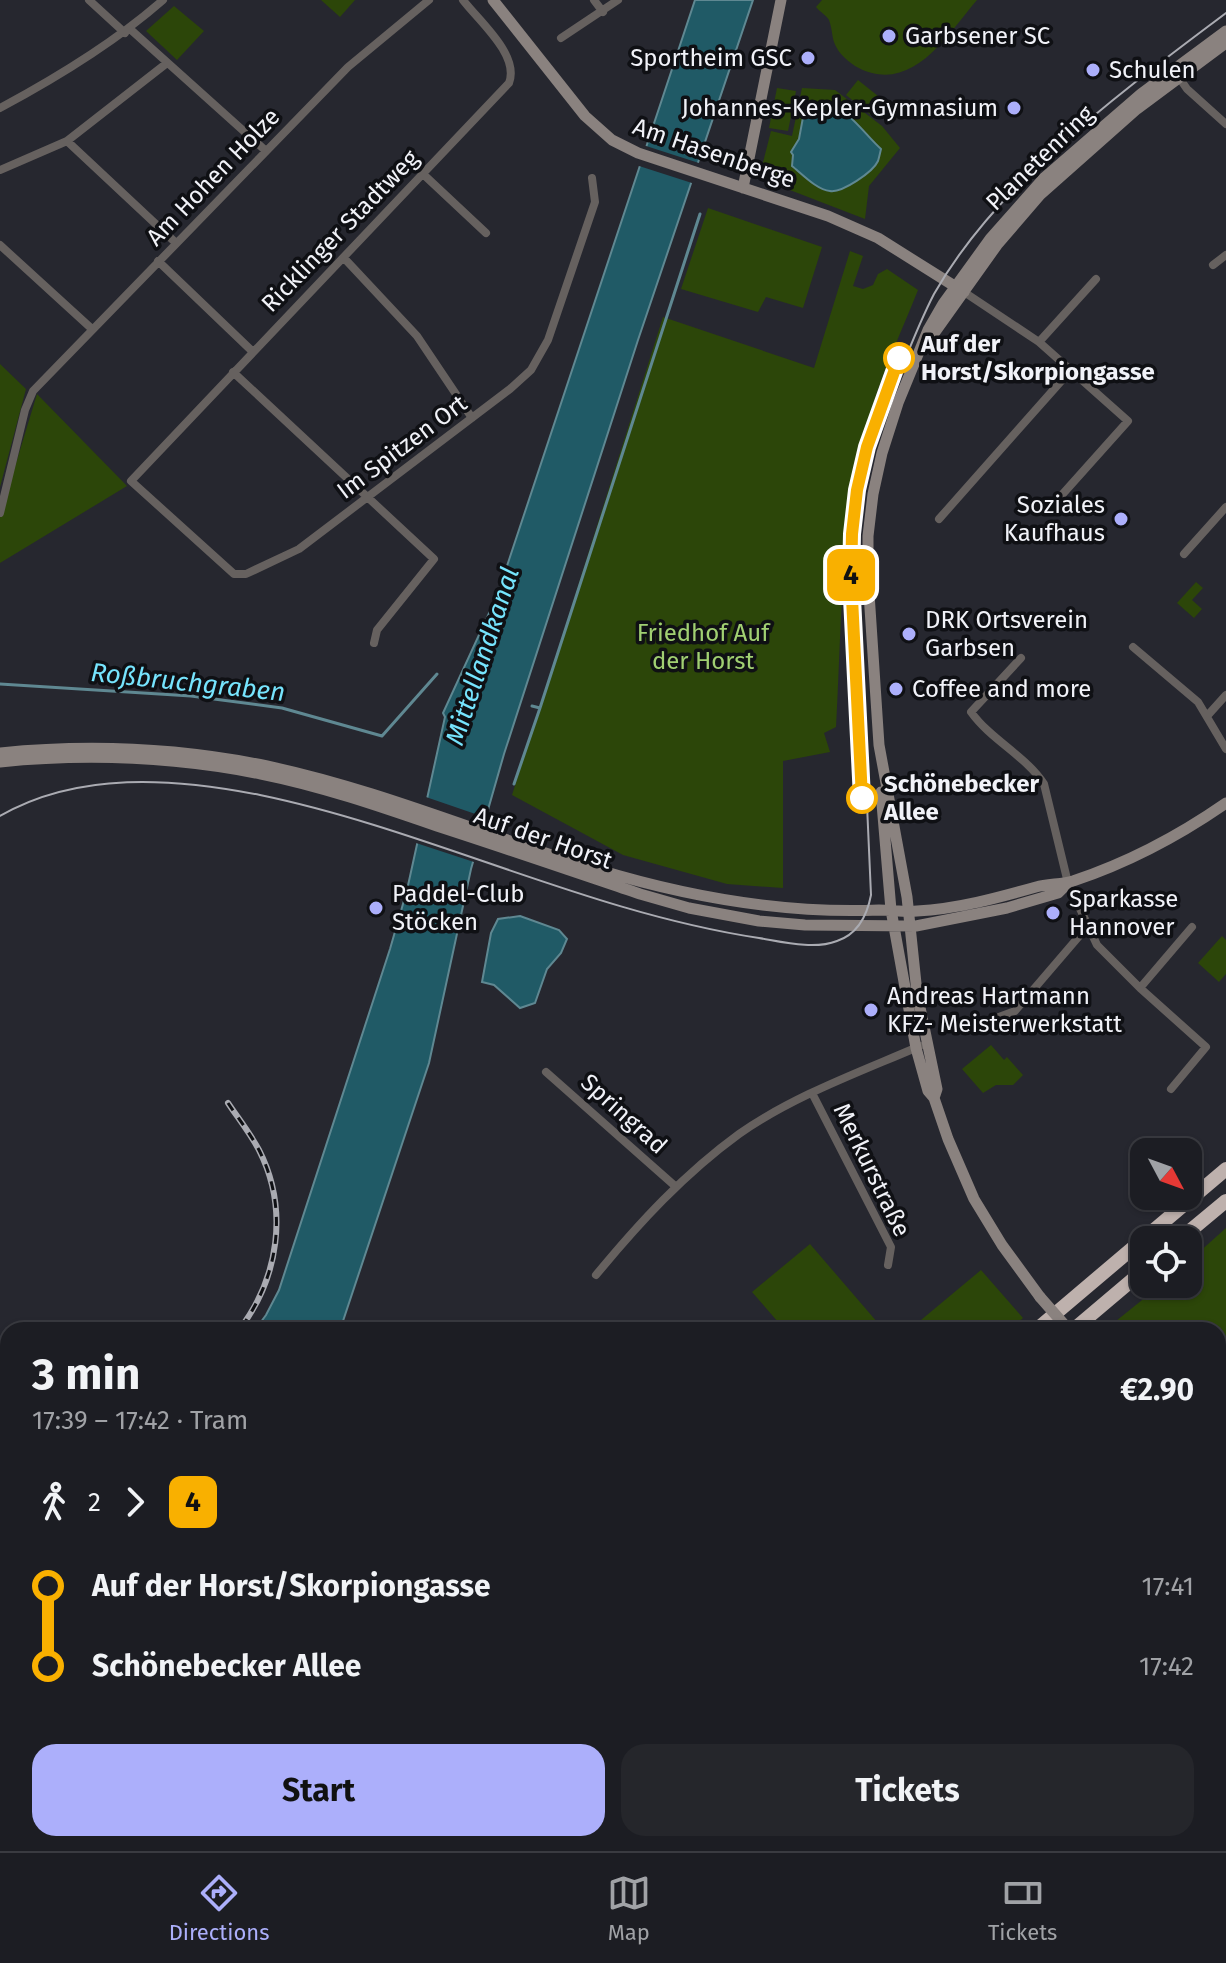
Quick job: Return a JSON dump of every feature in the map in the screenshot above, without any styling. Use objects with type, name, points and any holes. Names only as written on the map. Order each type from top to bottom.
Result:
[{"type":"highway","points":[[1045,1322],[1226,1169]]},
{"type":"highway","points":[[1196,1226],[1226,1201]]},
{"type":"highway","points":[[1081,1322],[1130,1282]]},
{"type":"street","points":[[89,0],[167,63],[266,151]]},
{"type":"street","points":[[0,108],[43,85],[127,31],[163,0]]},
{"type":"street","name":"Am Hohen Holze","points":[[0,513],[25,410],[33,391],[348,67],[429,0]]},
{"type":"street","name":"Ricklinger Stadtweg","points":[[131,481],[509,83],[512,68],[486,25],[463,0]]},
{"type":"street","name":"Am Hasenberge","points":[[493,0],[585,116],[612,140],[638,153],[828,216],[878,238],[959,289]]},
{"type":"street","points":[[594,0],[603,12]]},
{"type":"street","points":[[561,38],[618,0]]},
{"type":"street","points":[[743,188],[781,0]]},
{"type":"street","name":"Planetenring","points":[[894,925],[884,844],[868,591],[868,536],[873,494],[889,429],[922,349],[934,336],[959,289],[1040,195],[1226,31]]},
{"type":"street","name":"Planetenring","points":[[1176,74],[1226,43]]},
{"type":"street","points":[[0,170],[67,141],[167,63]]},
{"type":"street","points":[[1176,74],[1187,89],[1226,124]]},
{"type":"street","points":[[67,141],[176,243]]},
{"type":"street","points":[[423,174],[486,233]]},
{"type":"street","name":"Im Spitzen Ort","points":[[131,481],[229,572],[240,576],[299,549],[531,370],[541,356],[595,202],[592,178]]},
{"type":"street","points":[[0,245],[92,329]]},
{"type":"street","points":[[1213,265],[1226,255]]},
{"type":"street","points":[[344,258],[417,336],[472,418]]},
{"type":"street","points":[[158,261],[252,351]]},
{"type":"street","points":[[1039,342],[1096,279]]},
{"type":"street","points":[[959,289],[1039,342],[1128,421],[1060,497]]},
{"type":"street","points":[[939,519],[1071,370]]},
{"type":"street","points":[[233,372],[434,559],[377,630],[374,643]]},
{"type":"street","points":[[1184,554],[1226,507]]},
{"type":"street","points":[[1133,647],[1187,692],[1208,715],[1226,749]]},
{"type":"street","points":[[1021,658],[971,712],[1044,784],[1068,883],[1087,927],[1102,951],[1206,1047],[1171,1089]]},
{"type":"street","points":[[1208,715],[1226,695]]},
{"type":"street","name":"Auf der Horst","points":[[0,753],[102,748],[217,757],[304,775],[689,908],[759,921],[805,925],[909,926],[1007,908],[1058,893],[1068,883],[1170,838],[1226,803]]},
{"type":"street","name":"Auf der Horst","points":[[0,762],[102,757],[215,766],[300,783],[415,813]]},
{"type":"street","name":"Planetenring","points":[[881,759],[909,926]]},
{"type":"street","name":"Auf der Horst","points":[[494,840],[695,895],[787,909],[908,911],[989,901],[1055,882],[1068,883]]},
{"type":"street","points":[[894,925],[921,1046],[937,1089],[934,1098],[956,1160],[974,1199],[1002,1245],[1040,1297],[1063,1322]]},
{"type":"street","points":[[909,926],[921,1046]]},
{"type":"street","points":[[980,1024],[1015,1011],[1087,927]]},
{"type":"street","points":[[1140,988],[1192,927]]},
{"type":"street","name":"Merkurstraße","points":[[596,1275],[675,1186],[741,1133],[812,1093],[921,1046]]},
{"type":"street","name":"Springrad","points":[[546,1072],[675,1186]]},
{"type":"street","name":"Merkurstraße","points":[[812,1093],[891,1247],[888,1265]]},
{"type":"green space","points":[[321,0],[355,0],[340,17]]},
{"type":"green space","name":"Garbsener SC","points":[[822,0],[977,0],[932,52],[905,71],[889,75],[863,70],[841,54],[829,20],[816,7]]},
{"type":"green space","points":[[174,6],[204,31],[177,60],[146,31]]},
{"type":"green space","points":[[858,80],[888,104],[876,119],[846,95]]},
{"type":"green space","points":[[777,88],[796,91],[788,131],[769,128]]},
{"type":"green space","points":[[802,88],[835,90],[882,126],[900,148],[869,186],[865,219],[759,178],[771,131],[792,136]]},
{"type":"green space","points":[[708,208],[822,247],[803,308],[766,297],[758,312],[681,289]]},
{"type":"green space","name":"Friedhof Auf der Horst","points":[[850,251],[863,256],[853,286],[863,289],[873,285],[878,274],[887,269],[918,290],[878,390],[854,483],[844,564],[836,727],[824,733],[830,752],[783,761],[783,888],[727,884],[623,855],[512,795],[663,317],[814,368]]},
{"type":"green space","points":[[0,364],[26,389],[0,487]]},
{"type":"green space","points":[[37,394],[127,486],[0,563],[0,516]]},
{"type":"green space","points":[[1196,582],[1203,588],[1192,600],[1202,609],[1194,618],[1177,603]]},
{"type":"green space","points":[[1222,936],[1226,940],[1226,974],[1219,982],[1198,963]]},
{"type":"green space","points":[[991,1045],[1023,1075],[1013,1085],[996,1085],[983,1093],[962,1069]]},
{"type":"green space","points":[[1226,1228],[1226,1322],[1115,1322],[1145,1298],[1202,1298],[1202,1249]]},
{"type":"green space","points":[[810,1244],[877,1322],[778,1322],[752,1292]]},
{"type":"green space","points":[[981,1270],[1023,1318],[1019,1322],[919,1322]]},
{"type":"water","name":"Mittellandkanal","points":[[695,0],[753,0],[638,340],[504,754],[471,869],[429,1063],[343,1322],[261,1322],[279,1290],[390,949],[407,890],[445,717],[443,713],[497,596]]},
{"type":"water","points":[[823,103],[847,114],[881,149],[878,161],[870,171],[835,191],[820,188],[792,166],[791,152],[799,139],[804,112],[811,106]]},
{"type":"water","points":[[520,916],[559,930],[567,939],[561,953],[547,969],[535,1003],[520,1008],[494,985],[482,982],[491,933],[498,919]]},
{"type":"pier","points":[[643,145],[702,164],[695,184],[636,165]]},
{"type":"pier","points":[[423,796],[490,819],[477,863],[413,842]]},
{"type":"waterway","points":[[532,706],[540,708],[700,214]]},
{"type":"waterway","name":"Roßbruchgraben","points":[[0,684],[191,696],[282,708],[382,736],[437,674]]},
{"type":"waterway","points":[[514,784],[540,708]]},
{"type":"tram line","points":[[0,816],[30,801],[94,785],[161,782],[227,789],[323,810],[385,828],[570,891],[695,926],[809,945],[828,944],[851,934],[864,917],[871,895],[857,579],[860,524],[873,449],[920,323],[934,294],[961,253],[992,213],[1028,176],[1106,106],[1226,13]]},
{"type":"tram line","name":"4","points":[[862,798],[851,578],[852,534],[857,490],[867,447],[899,358]]},
{"type":"railway","points":[[228,1103],[259,1150],[274,1196],[276,1219],[271,1266],[253,1310],[245,1322]]},
{"type":"place","name":"Garbsener SC","points":[[889,36]]},
{"type":"place","name":"Sportheim GSC","points":[[808,58]]},
{"type":"place","name":"Schulen","points":[[1093,70]]},
{"type":"place","name":"Johannes-Kepler-Gymnasium","points":[[1014,108]]},
{"type":"place","name":"Auf der Horst/Skorpiongasse","points":[[899,358]]},
{"type":"place","name":"Soziales Kaufhaus","points":[[1121,519]]},
{"type":"place","name":"DRK Ortsverein Garbsen","points":[[909,634]]},
{"type":"place","name":"Coffee and more","points":[[896,689]]},
{"type":"place","name":"Schönebecker Allee","points":[[862,798]]},
{"type":"place","name":"Paddel-Club Stöcken","points":[[376,908]]},
{"type":"place","name":"Sparkasse Hannover","points":[[1053,913]]},
{"type":"place","name":"Andreas Hartmann KFZ- Meisterwerkstatt","points":[[871,1010]]}]
